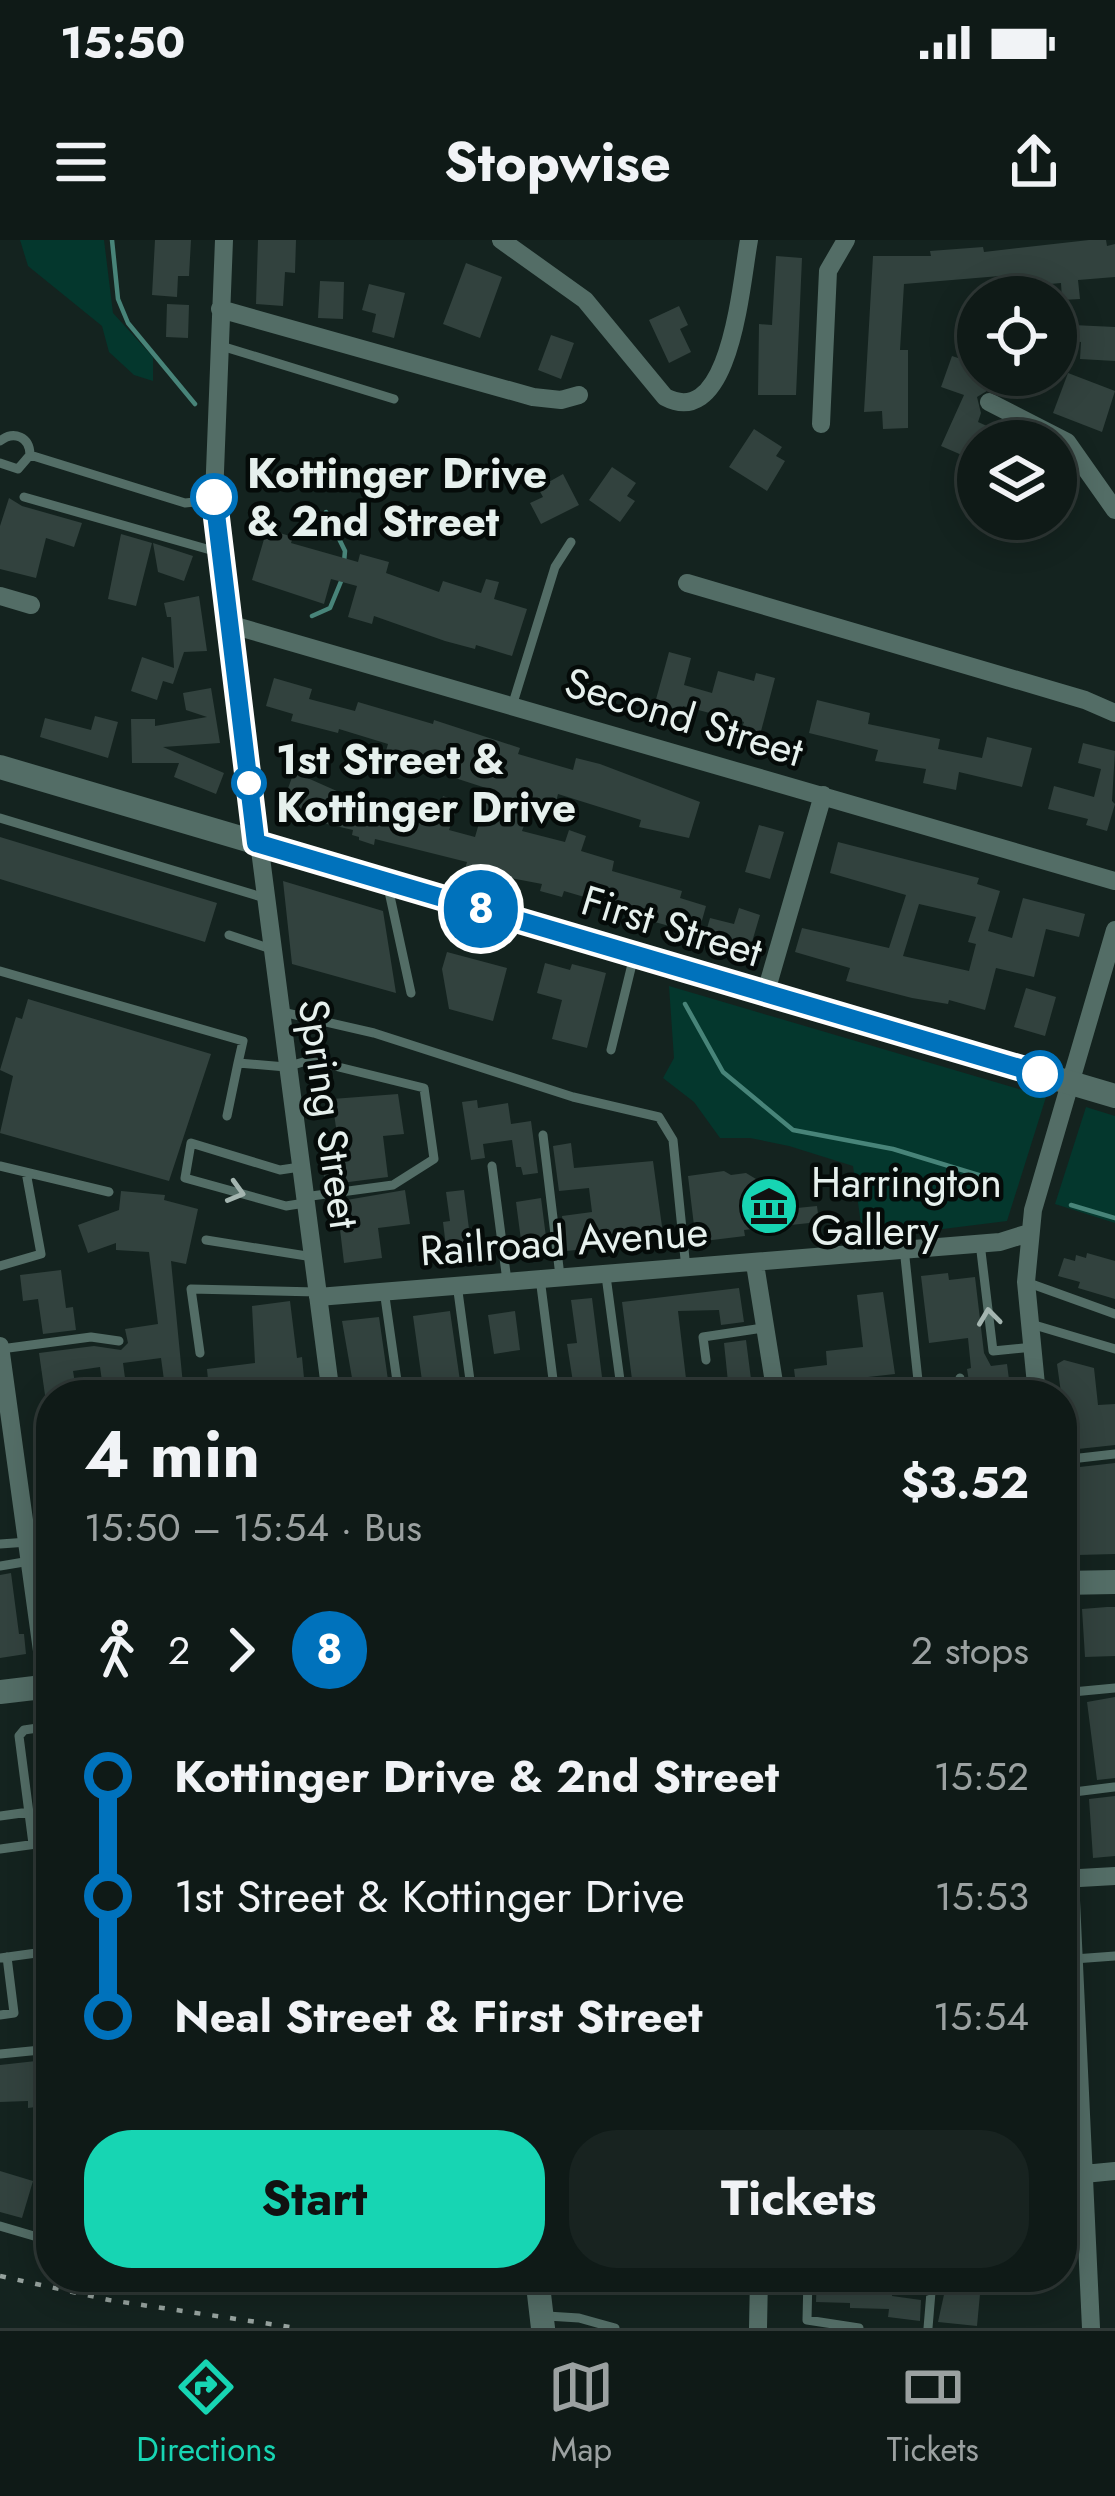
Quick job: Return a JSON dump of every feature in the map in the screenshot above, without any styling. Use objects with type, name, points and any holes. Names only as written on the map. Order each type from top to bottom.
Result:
[{"type":"street","name":"Spring Street","points":[[224,240],[214,500],[330,1380]]},
{"type":"street","points":[[502,240],[585,300],[664,397],[680,405],[696,402],[712,391],[722,370],[749,240]]},
{"type":"street","points":[[821,424],[828,271],[846,240]]},
{"type":"street","points":[[220,309],[532,397],[548,400],[578,395]]},
{"type":"street","points":[[989,402],[1067,442],[1115,510]]},
{"type":"street","points":[[687,583],[1085,700],[1115,713]]},
{"type":"street","points":[[0,596],[31,605]]},
{"type":"street","name":"Second Street","points":[[232,625],[1115,880]]},
{"type":"street","name":"First Street","points":[[2,768],[1115,1096]]},
{"type":"street","points":[[765,995],[823,795]]},
{"type":"street","points":[[1036,1380],[1027,1282],[1029,1233],[1115,930]]},
{"type":"street","name":"Railroad Avenue","points":[[317,1294],[755,1264],[1000,1242],[1029,1233]]},
{"type":"street","points":[[755,1264],[774,1380]]},
{"type":"street","points":[[0,1347],[36,1571]]},
{"type":"street","points":[[1077,1583],[1115,1582]]},
{"type":"street","points":[[0,1692],[36,1688]]},
{"type":"street","points":[[1077,1878],[1115,1876]]},
{"type":"street","points":[[1077,2024],[1091,2328]]},
{"type":"street","points":[[1084,2174],[1115,2171]]},
{"type":"street","points":[[539,2292],[542,2322]]},
{"type":"street","points":[[758,2328],[759,2292]]},
{"type":"lane","points":[[218,345],[394,398]]},
{"type":"lane","points":[[0,441],[9,435],[20,436],[31,455]]},
{"type":"lane","points":[[31,455],[185,503],[214,500]]},
{"type":"lane","points":[[0,464],[18,469],[31,455]]},
{"type":"lane","points":[[23,497],[221,553]]},
{"type":"lane","points":[[513,704],[555,567],[571,542]]},
{"type":"lane","points":[[0,818],[266,898]]},
{"type":"lane","points":[[387,881],[411,993]]},
{"type":"lane","points":[[229,935],[271,949]]},
{"type":"lane","points":[[611,1050],[635,954]]},
{"type":"lane","points":[[0,971],[243,1042],[227,1116]]},
{"type":"lane","points":[[278,1011],[374,1033],[574,1097],[659,1117],[673,1141],[686,1269]]},
{"type":"lane","points":[[238,1063],[286,1066],[310,1060],[424,1088],[434,1159],[393,1185],[286,1206],[185,1178],[191,1143],[280,1170],[300,1167]]},
{"type":"lane","points":[[542,1136],[554,1380]]},
{"type":"lane","points":[[0,1166],[109,1192]]},
{"type":"lane","points":[[493,1166],[507,1281]]},
{"type":"lane","points":[[0,1266],[41,1254],[26,1172]]},
{"type":"lane","points":[[206,1240],[313,1257]]},
{"type":"lane","points":[[980,1243],[993,1352],[1033,1347]]},
{"type":"lane","points":[[904,1248],[919,1380]]},
{"type":"lane","points":[[605,1274],[620,1380]]},
{"type":"lane","points":[[1027,1282],[1115,1314]]},
{"type":"lane","points":[[457,1285],[470,1380]]},
{"type":"lane","points":[[200,1353],[190,1289],[317,1294]]},
{"type":"lane","points":[[384,1290],[397,1380]]},
{"type":"lane","points":[[1030,1324],[1115,1349]]},
{"type":"lane","points":[[706,1360],[703,1336],[766,1327]]},
{"type":"lane","points":[[0,1347],[91,1337],[119,1341]]},
{"type":"lane","points":[[1077,1458],[1115,1454]]},
{"type":"lane","points":[[0,1544],[30,1552]]},
{"type":"lane","points":[[0,1565],[30,1552]]},
{"type":"lane","points":[[1077,1692],[1115,1688]]},
{"type":"lane","points":[[33,1844],[19,1736],[36,1728]]},
{"type":"lane","points":[[1077,1791],[1114,1787]]},
{"type":"lane","points":[[0,1816],[29,1812]]},
{"type":"lane","points":[[0,1849],[36,1844]]},
{"type":"lane","points":[[0,2015],[14,2013],[3,1957],[36,1953]]},
{"type":"lane","points":[[1077,1959],[1115,1956]]},
{"type":"lane","points":[[0,2054],[36,2050]]},
{"type":"lane","points":[[1077,2221],[1087,2221]]},
{"type":"lane","points":[[0,2226],[36,2237]]},
{"type":"lane","points":[[808,2292],[807,2320],[859,2328]]},
{"type":"lane","points":[[928,2328],[931,2292]]},
{"type":"lane","points":[[542,2322],[579,2318],[615,2328]]},
{"type":"green space","points":[[20,240],[104,240],[113,313],[153,357],[153,381],[134,375],[109,352],[102,326],[28,266]]},
{"type":"green space","points":[[669,986],[1046,1097],[1007,1221],[863,1239],[853,1166],[789,1146],[720,1138],[694,1102],[663,1078],[674,1058]]},
{"type":"green space","points":[[1086,1107],[1115,1116],[1115,1223],[1055,1204]]},
{"type":"building","points":[[155,240],[191,240],[189,276],[178,276],[177,297],[152,295]]},
{"type":"building","points":[[258,240],[296,240],[295,273],[285,272],[283,306],[256,304]]},
{"type":"building","points":[[1106,240],[1107,246],[1115,244],[1115,277],[1078,280],[1077,299],[1077,276],[957,276],[904,284],[900,350],[908,350],[908,428],[883,429],[882,411],[864,412],[873,256],[931,256],[930,251],[983,247],[984,252]]},
{"type":"building","points":[[776,256],[802,258],[796,395],[758,395],[759,324],[772,325]]},
{"type":"building","points":[[466,263],[502,277],[480,338],[443,324]]},
{"type":"building","points":[[320,281],[344,282],[343,319],[318,318]]},
{"type":"building","points":[[369,284],[405,293],[394,338],[372,332],[376,314],[362,310]]},
{"type":"building","points":[[167,304],[189,305],[188,338],[166,337]]},
{"type":"building","points":[[679,306],[688,325],[680,329],[691,352],[669,363],[649,320]]},
{"type":"building","points":[[1077,325],[1115,327],[1115,361],[1080,359],[1081,342],[1077,342]]},
{"type":"building","points":[[551,335],[574,343],[561,379],[538,370]]},
{"type":"building","points":[[952,356],[957,358],[957,393],[941,387]]},
{"type":"building","points":[[1077,376],[1115,391],[1102,432],[1053,413],[1059,396],[1077,396]]},
{"type":"building","points":[[964,396],[979,396],[979,420],[957,420],[957,453],[941,446]]},
{"type":"building","points":[[754,429],[782,447],[776,456],[785,461],[767,491],[729,467]]},
{"type":"building","points":[[612,467],[636,483],[627,496],[635,501],[620,522],[589,500]]},
{"type":"building","points":[[563,474],[579,505],[541,524],[530,503],[543,497],[538,488]]},
{"type":"building","points":[[9,498],[82,523],[74,547],[46,538],[36,578],[0,569],[0,526]]},
{"type":"building","points":[[267,529],[293,537],[291,543],[358,562],[360,554],[389,562],[386,573],[439,592],[443,581],[481,593],[486,579],[499,582],[494,599],[527,609],[512,656],[445,641],[374,616],[372,624],[348,617],[357,586],[331,579],[324,604],[252,580]]},
{"type":"building","points":[[121,534],[152,543],[136,606],[108,599]]},
{"type":"building","points":[[153,543],[193,556],[184,581],[158,572]]},
{"type":"building","points":[[199,596],[207,651],[184,652],[173,684],[163,681],[157,700],[131,691],[142,657],[174,668],[171,617],[164,603]]},
{"type":"building","points":[[669,652],[691,658],[684,685],[712,693],[718,671],[754,681],[756,673],[775,678],[760,735],[741,730],[744,722],[655,703]]},
{"type":"building","points":[[274,678],[312,689],[309,699],[355,711],[358,702],[433,724],[434,720],[520,748],[518,754],[573,770],[576,758],[600,764],[700,802],[689,838],[639,827],[641,820],[558,794],[554,810],[532,803],[522,831],[565,842],[569,830],[586,836],[581,851],[614,861],[612,871],[682,891],[680,898],[706,906],[701,924],[675,917],[673,927],[564,891],[562,897],[540,891],[542,884],[465,869],[467,862],[375,839],[374,845],[352,835],[353,830],[279,813],[294,772],[348,796],[435,819],[443,796],[459,802],[449,830],[475,837],[489,789],[455,778],[457,772],[407,757],[405,767],[383,761],[388,744],[291,721],[293,714],[266,706]]},
{"type":"building","points":[[211,688],[220,743],[163,747],[224,773],[216,794],[174,777],[179,763],[132,763],[131,719],[155,719],[155,726],[207,717],[186,710],[183,693]]},
{"type":"building","points":[[817,700],[870,713],[868,724],[940,739],[938,749],[982,758],[987,737],[1032,748],[1022,787],[959,772],[956,790],[923,783],[926,769],[875,761],[878,750],[809,733]]},
{"type":"building","points":[[95,716],[118,722],[108,758],[40,737],[45,718],[91,730]]},
{"type":"building","points":[[1083,743],[1115,751],[1115,804],[1107,831],[1086,825],[1088,819],[1048,809],[1054,786],[1094,797],[1101,769],[1078,763]]},
{"type":"building","points":[[759,825],[784,832],[770,879],[745,872]]},
{"type":"building","points":[[0,837],[217,903],[205,942],[0,879]]},
{"type":"building","points":[[838,842],[979,878],[977,884],[1000,891],[988,931],[1012,938],[1023,898],[1085,914],[1079,937],[1046,929],[1034,977],[996,968],[985,1010],[846,981],[850,968],[795,952],[802,928],[889,948],[906,895],[830,873]],"holes":[[[919,904],[976,917],[968,942],[976,944],[969,971],[903,956]]]},
{"type":"building","points":[[283,881],[383,911],[396,993],[292,964]]},
{"type":"building","points":[[739,908],[760,915],[749,952],[704,939],[710,918],[734,924]]},
{"type":"building","points":[[447,952],[507,968],[493,1021],[449,1009],[442,969]]},
{"type":"building","points":[[545,963],[606,973],[587,1048],[552,1039],[562,1000],[537,993]]},
{"type":"building","points":[[1026,988],[1056,997],[1045,1036],[1014,1027]]},
{"type":"building","points":[[28,999],[211,1054],[169,1181],[0,1133],[13,1076],[0,1070],[16,1017],[22,1019]]},
{"type":"building","points":[[398,1094],[404,1134],[383,1136],[388,1177],[325,1185],[320,1145],[338,1142],[332,1099]]},
{"type":"building","points":[[477,1100],[478,1108],[508,1103],[511,1124],[531,1121],[538,1173],[523,1175],[521,1167],[516,1167],[512,1140],[483,1144],[485,1158],[471,1160],[462,1102]]},
{"type":"building","points":[[571,1143],[574,1168],[653,1161],[664,1241],[566,1251],[562,1216],[592,1212],[589,1188],[559,1191],[553,1146]]},
{"type":"building","points":[[746,1173],[791,1190],[797,1208],[817,1206],[819,1222],[744,1230],[745,1236],[696,1242],[688,1176]]},
{"type":"building","points":[[405,1190],[410,1224],[378,1228],[382,1258],[344,1263],[339,1221],[332,1221],[329,1203]]},
{"type":"building","points":[[464,1190],[472,1252],[447,1255],[446,1192]]},
{"type":"building","points":[[121,1191],[165,1195],[164,1200],[198,1209],[186,1264],[171,1261],[183,1380],[164,1380],[161,1358],[123,1363],[125,1380],[102,1380],[100,1367],[73,1371],[74,1380],[43,1380],[39,1353],[94,1346],[121,1350],[128,1343],[125,1329],[158,1324],[149,1252],[116,1250],[116,1243],[88,1253],[78,1225],[119,1210]]},
{"type":"building","points":[[541,1198],[547,1245],[522,1248],[516,1202]]},
{"type":"building","points":[[1087,1253],[1115,1261],[1115,1299],[1078,1288],[1080,1282],[1058,1276],[1064,1258],[1075,1261],[1076,1255],[1086,1258]]},
{"type":"building","points":[[61,1270],[66,1308],[73,1307],[76,1330],[43,1334],[38,1299],[23,1301],[20,1275]]},
{"type":"building","points":[[921,1276],[975,1277],[984,1353],[991,1366],[1007,1364],[1009,1380],[969,1380],[968,1338],[929,1343]]},
{"type":"building","points":[[739,1288],[744,1322],[721,1325],[719,1310],[678,1311],[686,1380],[632,1380],[622,1302]]},
{"type":"building","points":[[883,1292],[895,1374],[795,1380],[794,1369],[827,1365],[826,1351],[863,1347],[857,1295]]},
{"type":"building","points":[[592,1298],[602,1377],[595,1380],[573,1380],[567,1344],[577,1343],[571,1300]]},
{"type":"building","points":[[290,1301],[304,1378],[208,1380],[207,1369],[255,1363],[252,1306]]},
{"type":"building","points":[[450,1311],[460,1380],[422,1380],[413,1316]]},
{"type":"building","points":[[515,1311],[520,1350],[494,1354],[488,1315]]},
{"type":"building","points":[[379,1317],[388,1380],[352,1380],[342,1321]]},
{"type":"building","points":[[746,1340],[751,1379],[728,1380],[724,1343]]},
{"type":"building","points":[[1064,1360],[1094,1368],[1098,1405],[1115,1404],[1115,1445],[1077,1449],[1077,1380],[1059,1380],[1057,1364]]},
{"type":"building","points":[[1115,1463],[1115,1554],[1078,1555],[1077,1467]]},
{"type":"building","points":[[11,1573],[26,1654],[0,1658],[0,1575]]},
{"type":"building","points":[[1115,1607],[1115,1656],[1085,1657],[1082,1609]]},
{"type":"building","points":[[1115,1697],[1115,1778],[1097,1780],[1087,1702]]},
{"type":"building","points":[[1115,1796],[1115,1856],[1093,1858],[1089,1799]]},
{"type":"building","points":[[36,2061],[36,2107],[28,2108],[28,2101],[0,2102],[0,2065]]},
{"type":"building","points":[[0,2171],[33,2181],[22,2218],[0,2212]]},
{"type":"building","points":[[816,2292],[892,2292],[892,2296],[921,2300],[920,2321],[888,2317],[889,2309],[816,2302]]},
{"type":"building","points":[[945,2292],[980,2294],[977,2326],[938,2322]]},
{"type":"waterway","points":[[112,240],[118,299],[128,323],[195,404]]},
{"type":"waterway","points":[[326,512],[345,551],[344,562]]},
{"type":"waterway","points":[[312,616],[330,608],[342,579]]},
{"type":"waterway","points":[[685,1004],[723,1072],[793,1130],[893,1149],[995,1180]]},
{"type":"waterway","points":[[1071,1205],[1115,1218]]},
{"type":"railway","points":[[0,2276],[36,2284]]},
{"type":"railway","points":[[73,2292],[297,2328]]},
{"type":"bus line","name":"8","points":[[214,497],[256,843],[1040,1074]]},
{"type":"place","name":"Kottinger Drive & 2nd Street","points":[[214,497]]},
{"type":"place","name":"1st Street & Kottinger Drive","points":[[249,783]]},
{"type":"place","name":"Harrington Gallery","points":[[769,1206]]}]
